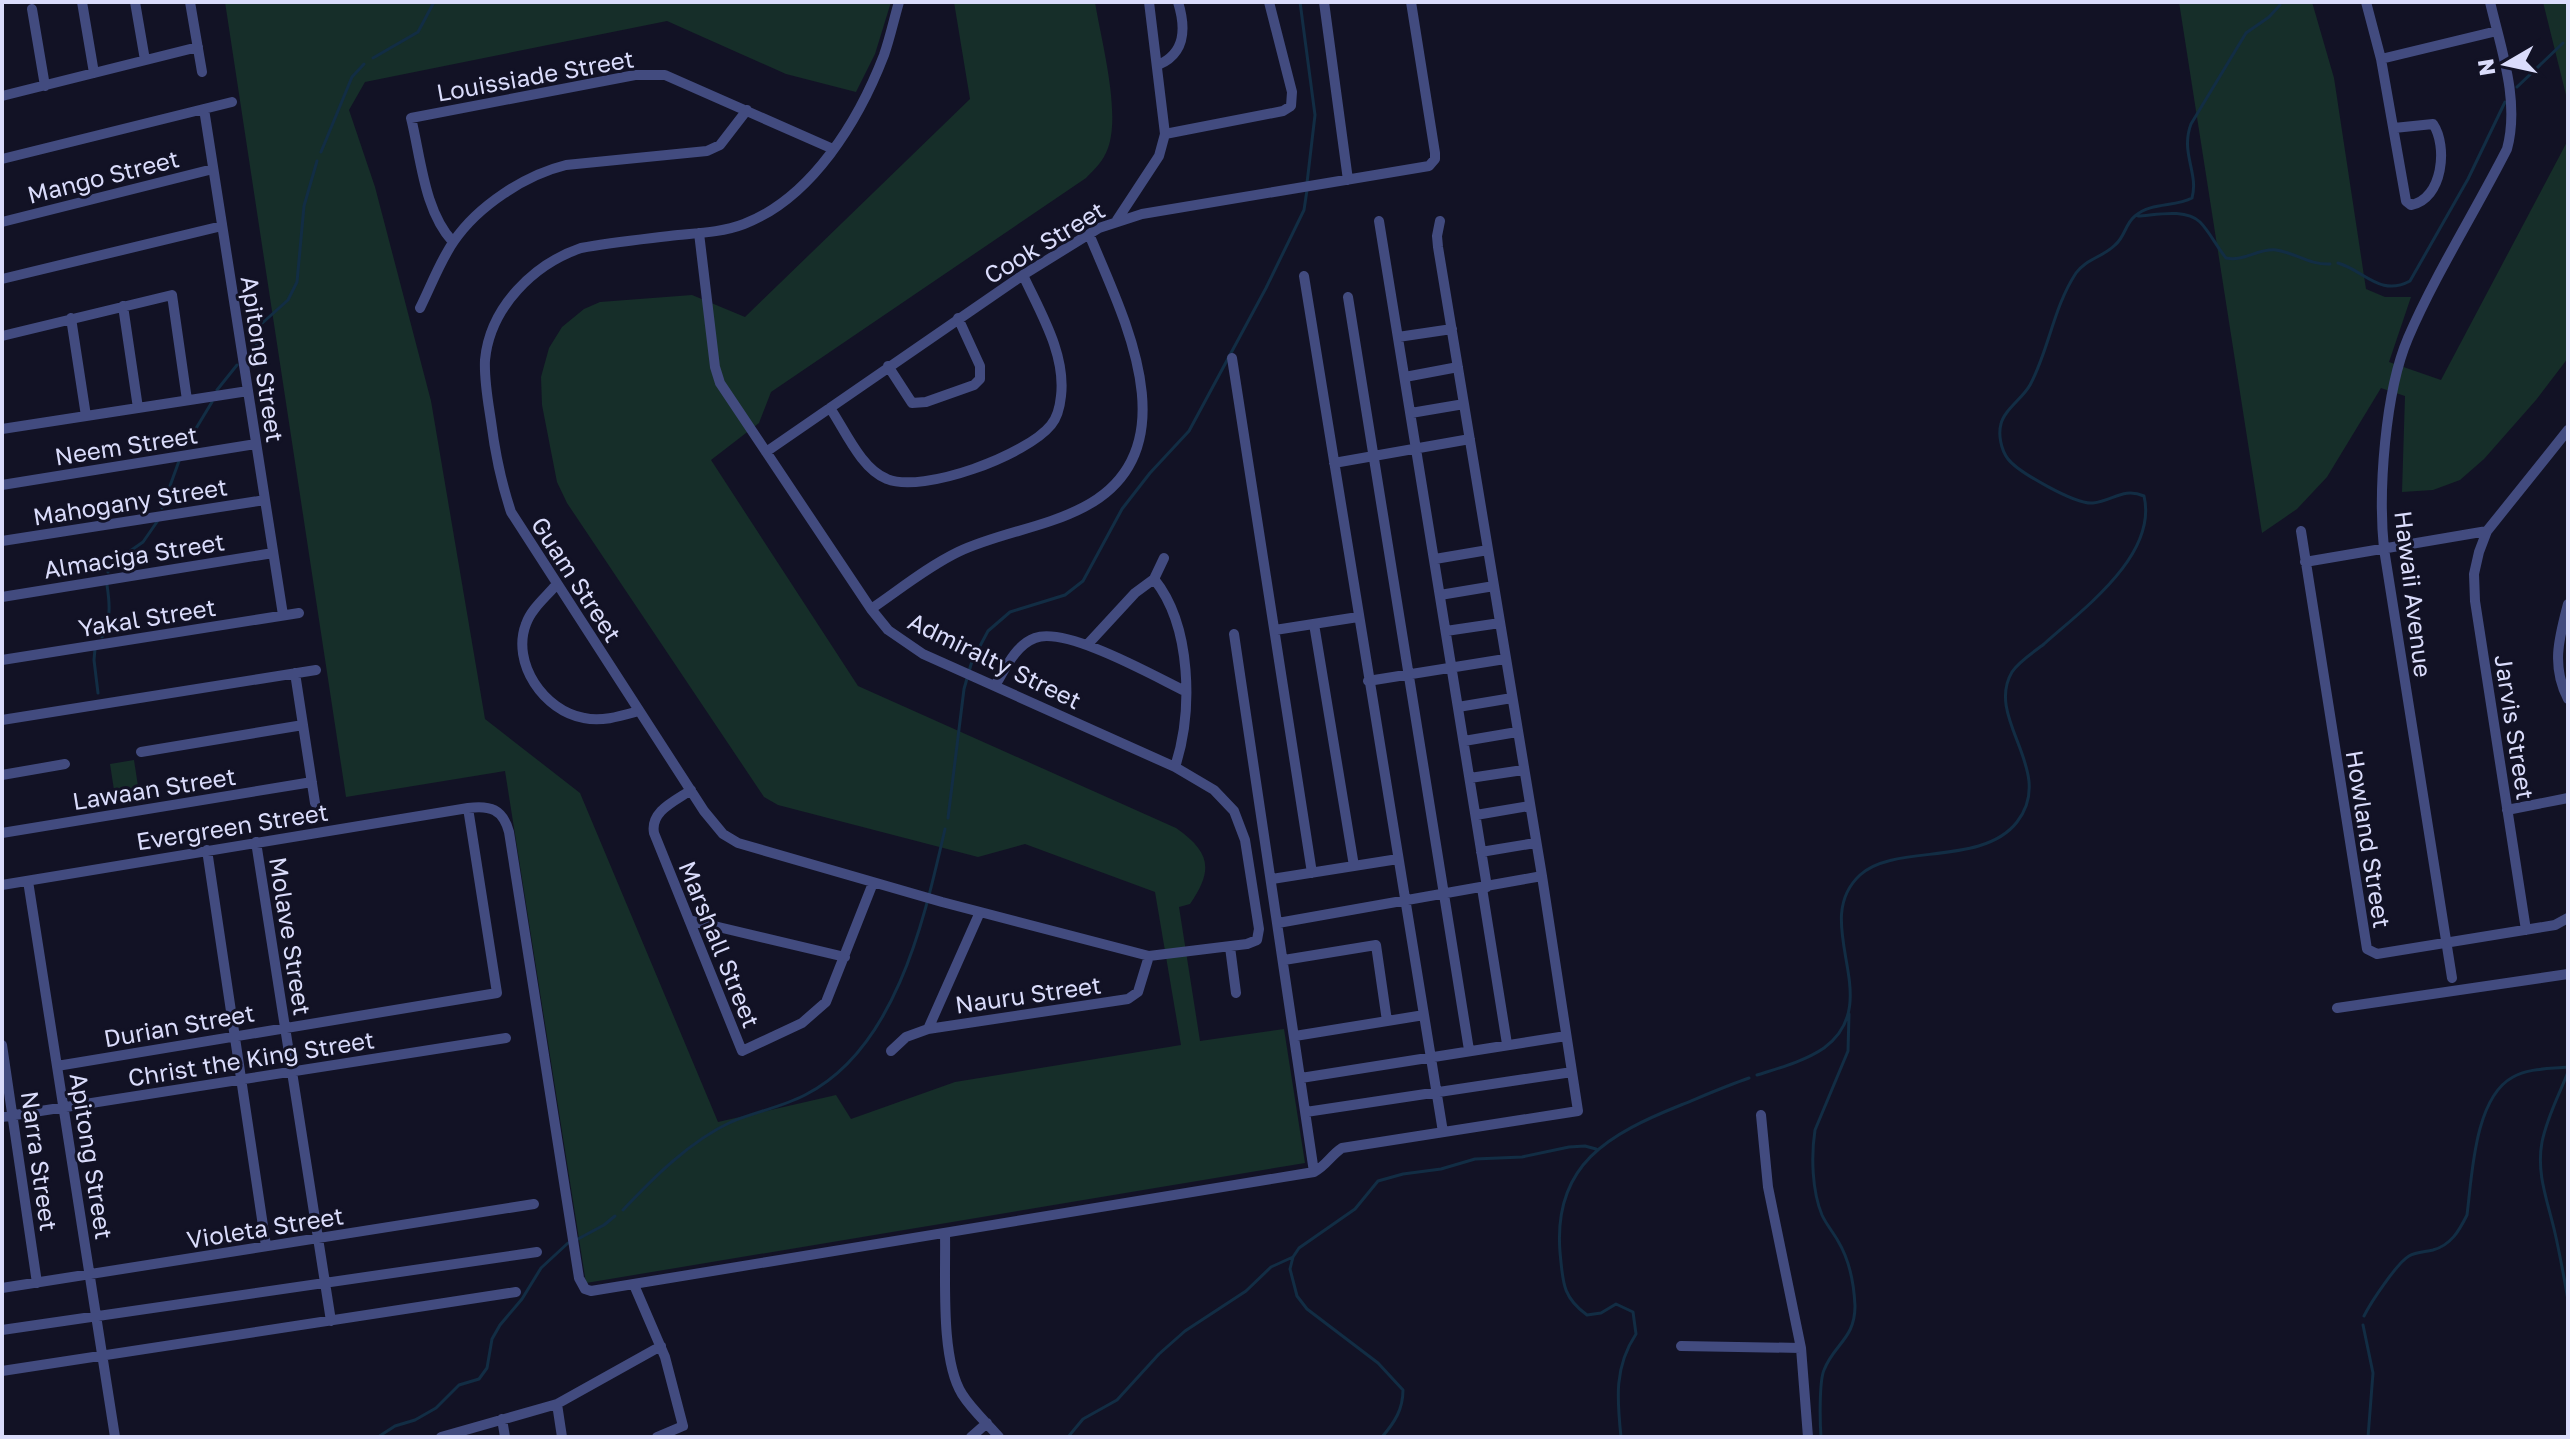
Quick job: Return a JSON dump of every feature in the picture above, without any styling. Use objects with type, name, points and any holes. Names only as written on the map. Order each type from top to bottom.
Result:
[{"type":"street","points":[[82,2],[94,73]]},
{"type":"street","points":[[135,2],[145,60]]},
{"type":"street","points":[[190,2],[202,72]]},
{"type":"street","name":"Guam Street","points":[[899,2],[885,52],[871,85],[833,149],[807,180],[762,216],[735,227],[581,248],[559,256],[532,276],[513,296],[498,317],[485,358],[499,474],[511,512],[691,790],[723,834],[738,843],[921,897],[1149,956],[1230,947],[1257,940]]},
{"type":"street","points":[[1117,220],[1159,156],[1165,134],[1149,2]]},
{"type":"street","points":[[1158,65],[1172,58],[1182,42],[1183,19],[1178,2]]},
{"type":"street","points":[[1165,134],[1283,111],[1291,106],[1292,92],[1269,2]]},
{"type":"street","points":[[1324,2],[1348,180]]},
{"type":"street","name":"Cook Street","points":[[766,452],[1023,275],[1117,220],[1425,168],[1433,163],[1435,153],[1411,2]]},
{"type":"street","points":[[2366,2],[2381,59],[2406,201],[2416,204],[2428,195],[2440,172],[2437,132],[2433,124],[2426,122],[2394,128]]},
{"type":"street","name":"Hawaii Avenue","points":[[2452,978],[2384,549],[2382,507],[2388,432],[2401,357],[2418,317],[2507,149],[2513,128],[2511,97],[2490,2]]},
{"type":"street","points":[[32,9],[45,86]]},
{"type":"street","points":[[2381,59],[2497,31]]},
{"type":"street","points":[[2,96],[198,47]]},
{"type":"street","name":"Louissiade Street","points":[[453,242],[444,233],[433,210],[411,118],[651,74],[682,81],[833,149]]},
{"type":"street","points":[[2,159],[232,102]]},
{"type":"street","name":"Apitong Street","points":[[204,109],[283,615]]},
{"type":"street","points":[[420,308],[453,242],[483,211],[528,179],[566,165],[707,151],[720,145],[747,110]]},
{"type":"street","name":"Mango Street","points":[[2,222],[213,169]]},
{"type":"street","points":[[1379,221],[1476,815],[1507,1044]]},
{"type":"street","points":[[468,808],[487,806],[497,810],[507,823],[580,1284],[591,1291],[1314,1172],[1342,1148],[1578,1111],[1437,236],[1440,221]]},
{"type":"street","points":[[2,279],[222,226]]},
{"type":"street","name":"Admiralty Street","points":[[699,233],[718,375],[728,399],[871,609],[888,630],[904,642],[1175,767],[1214,790],[1234,811],[1245,840],[1259,929],[1257,940]]},
{"type":"street","points":[[871,609],[959,552],[1083,508],[1098,499],[1124,474],[1141,436],[1141,375],[1130,331],[1089,234]]},
{"type":"street","points":[[830,408],[875,473],[900,483],[931,481],[954,475],[1023,446],[1051,424],[1061,397],[1062,377],[1050,333],[1023,275]]},
{"type":"street","points":[[1304,276],[1443,1132]]},
{"type":"street","points":[[2,336],[172,295],[187,400]]},
{"type":"street","points":[[1348,297],[1469,1050]]},
{"type":"street","points":[[123,306],[138,408]]},
{"type":"street","points":[[71,318],[86,416]]},
{"type":"street","points":[[888,366],[912,403],[918,404],[974,385],[980,379],[981,372],[958,318]]},
{"type":"street","points":[[1398,337],[1452,329]]},
{"type":"street","points":[[1232,358],[1312,873]]},
{"type":"street","points":[[1405,377],[1458,367]]},
{"type":"street","points":[[2,429],[248,391]]},
{"type":"street","points":[[1411,413],[1464,404]]},
{"type":"street","points":[[2305,562],[2487,531],[2568,430]]},
{"type":"street","points":[[1334,463],[1470,439]]},
{"type":"street","name":"Neem Street","points":[[2,485],[256,444]]},
{"type":"street","name":"Mahogany Street","points":[[2,541],[265,500]]},
{"type":"street","name":"Howland Street","points":[[2301,531],[2367,949],[2377,954],[2555,925],[2568,918]]},
{"type":"street","name":"Jarvis Street","points":[[2487,531],[2474,574],[2475,601],[2526,930]]},
{"type":"street","points":[[1435,559],[1488,550]]},
{"type":"street","name":"Almaciga Street","points":[[2,597],[273,553]]},
{"type":"street","points":[[1087,645],[1135,593],[1154,579],[1164,558]]},
{"type":"street","points":[[1154,579],[1176,618],[1181,641],[1185,726],[1175,767]]},
{"type":"street","points":[[556,585],[530,616],[525,627],[523,654],[535,684],[562,710],[586,719],[603,719],[639,711]]},
{"type":"street","points":[[1440,595],[1494,586]]},
{"type":"street","points":[[2568,604],[2558,640],[2568,699]]},
{"type":"street","name":"Yakal Street","points":[[2,660],[299,613]]},
{"type":"street","points":[[1275,630],[1358,617]]},
{"type":"street","points":[[1446,631],[1500,623]]},
{"type":"street","points":[[1314,624],[1354,866]]},
{"type":"street","points":[[996,684],[1020,648],[1033,638],[1048,634],[1087,645],[1185,691]]},
{"type":"street","points":[[1234,634],[1314,1172]]},
{"type":"street","points":[[1368,681],[1505,659]]},
{"type":"street","points":[[2,720],[316,670]]},
{"type":"street","points":[[295,673],[315,803]]},
{"type":"street","points":[[1458,707],[1512,698]]},
{"type":"street","points":[[141,752],[303,725]]},
{"type":"street","points":[[1464,741],[1517,732]]},
{"type":"street","points":[[2,775],[65,764]]},
{"type":"street","points":[[1470,778],[1523,770]]},
{"type":"street","name":"Lawaan Street","points":[[2,833],[312,782]]},
{"type":"street","name":"Marshall Street","points":[[691,790],[660,812],[652,825],[742,1051],[815,1014],[826,1002],[873,883]]},
{"type":"street","points":[[2507,810],[2568,798]]},
{"type":"street","points":[[1476,815],[1529,806]]},
{"type":"street","name":"Evergreen Street","points":[[2,885],[468,808]]},
{"type":"street","name":"Durian Street","points":[[57,1066],[497,993],[468,808]]},
{"type":"street","name":"Molave Street","points":[[256,842],[331,1321]]},
{"type":"street","points":[[1481,852],[1535,843]]},
{"type":"street","points":[[207,850],[266,1246]]},
{"type":"street","points":[[1272,879],[1398,859]]},
{"type":"street","points":[[1278,923],[1542,876]]},
{"type":"street","name":"Apitong Street","points":[[28,881],[115,1437]]},
{"type":"street","points":[[928,1029],[980,912]]},
{"type":"street","points":[[689,920],[845,957]]},
{"type":"street","points":[[1284,960],[1376,945],[1387,1021]]},
{"type":"street","points":[[1230,947],[1236,993]]},
{"type":"street","name":"Nauru Street","points":[[891,1051],[906,1037],[928,1029],[1128,999],[1138,992],[1149,956]]},
{"type":"street","points":[[2337,1008],[2568,974]]},
{"type":"street","points":[[1295,1036],[1424,1015]]},
{"type":"street","points":[[1301,1078],[1566,1036]]},
{"type":"street","name":"Christ the King Street","points":[[7,1116],[506,1038]]},
{"type":"street","name":"Narra Street","points":[[2,1045],[7,1116],[37,1283]]},
{"type":"street","points":[[1306,1112],[1572,1072]]},
{"type":"street","points":[[1761,1115],[1768,1187],[1801,1348],[1808,1437]]},
{"type":"street","name":"Violeta Street","points":[[2,1288],[534,1204]]},
{"type":"street","points":[[945,1233],[950,1362],[962,1394],[999,1437]]},
{"type":"street","points":[[2,1330],[537,1252]]},
{"type":"street","points":[[634,1285],[661,1346],[683,1426],[657,1437]]},
{"type":"street","points":[[2,1371],[516,1292]]},
{"type":"street","points":[[442,1437],[557,1404],[661,1346]]},
{"type":"street","points":[[1681,1346],[1801,1348]]},
{"type":"street","points":[[557,1404],[562,1437]]},
{"type":"street","points":[[502,1419],[505,1437]]},
{"type":"street","points":[[971,1437],[987,1423]]},
{"type":"green space","points":[[225,2],[891,2],[875,54],[856,92],[786,74],[667,21],[365,82],[349,110],[375,187],[431,401],[485,719],[580,793],[718,1122],[836,1095],[851,1119],[955,1082],[1181,1045],[1155,892],[1025,844],[978,857],[778,805],[764,797],[567,503],[557,482],[542,405],[541,377],[549,348],[562,327],[584,309],[600,302],[692,295],[745,317],[970,99],[954,2],[1095,2],[1109,76],[1112,115],[1108,148],[1099,164],[1086,178],[771,392],[759,423],[711,460],[858,686],[1176,828],[1196,845],[1205,862],[1203,881],[1190,904],[1179,907],[1200,1041],[1284,1029],[1305,1163],[586,1283],[505,771],[346,797]]},
{"type":"green space","points":[[2179,2],[2312,2],[2334,78],[2366,289],[2385,297],[2411,297],[2389,362],[2441,380],[2568,140],[2568,358],[2484,459],[2460,480],[2433,490],[2402,492],[2405,396],[2381,388],[2327,477],[2297,509],[2262,533]]},
{"type":"green space","points":[[2543,2],[2568,2],[2568,103]]},
{"type":"green space","points":[[134,760],[140,799],[116,803],[110,764]]},
{"type":"waterway","points":[[373,58],[418,32],[434,2]]},
{"type":"waterway","points":[[1300,2],[1315,115],[1307,183]]},
{"type":"waterway","points":[[1757,1075],[1817,1053],[1842,1029],[1849,1008],[1850,985],[1841,916],[1846,894],[1860,875],[1875,865],[1894,860],[1982,845],[2002,836],[2017,822],[2027,803],[2029,784],[2026,765],[2007,708],[2006,690],[2012,672],[2096,597],[2129,560],[2140,539],[2145,518],[2144,496],[2130,493],[2093,503],[2074,499],[2048,487],[2008,459],[2001,442],[2001,424],[2030,385],[2062,300],[2076,273],[2115,245],[2132,219],[2141,212],[2192,198],[2194,189],[2188,154],[2191,124],[2246,33],[2280,5]]},
{"type":"waterway","points":[[2517,87],[2563,43]]},
{"type":"waterway","points":[[321,152],[352,77],[364,64]]},
{"type":"waterway","points":[[2338,263],[2381,284],[2390,286],[2410,281],[2468,179],[2505,102]]},
{"type":"waterway","points":[[246,359],[256,348],[259,326],[288,300],[297,282],[304,206],[317,161]]},
{"type":"waterway","points":[[948,818],[964,689],[972,661],[988,631],[1010,612],[1065,595],[1083,581],[1122,509],[1189,431],[1266,288],[1304,210],[1307,190]]},
{"type":"waterway","points":[[2138,216],[2170,213],[2194,218],[2226,258],[2276,250],[2316,263],[2330,264]]},
{"type":"waterway","points":[[217,390],[237,365]]},
{"type":"waterway","points":[[186,445],[212,402]]},
{"type":"waterway","points":[[162,508],[179,461]]},
{"type":"waterway","points":[[108,572],[110,565],[143,542],[159,519]]},
{"type":"waterway","points":[[102,637],[109,611],[107,585]]},
{"type":"waterway","points":[[95,649],[98,693]]},
{"type":"waterway","points":[[623,1210],[660,1173],[701,1139],[731,1122],[805,1095],[836,1074],[862,1047],[884,1015],[901,979],[927,902],[945,829]]},
{"type":"waterway","points":[[1821,1437],[1822,1376],[1828,1361],[1852,1326],[1855,1306],[1846,1256],[1819,1206],[1814,1184],[1813,1151],[1815,1130],[1848,1051],[1849,1014]]},
{"type":"waterway","points":[[2364,1316],[2404,1260],[2445,1245],[2461,1227],[2467,1215],[2477,1140],[2490,1102],[2500,1087],[2526,1072],[2568,1067]]},
{"type":"waterway","points":[[2568,1072],[2544,1133],[2541,1154],[2544,1188],[2568,1300]]},
{"type":"waterway","points":[[1621,1437],[1619,1384],[1624,1359],[1636,1334],[1633,1312],[1616,1304],[1601,1313],[1587,1315],[1568,1295],[1560,1252],[1560,1222],[1566,1196],[1576,1174],[1609,1141],[1655,1116],[1749,1078]]},
{"type":"waterway","points":[[1382,1437],[1397,1415],[1403,1390],[1378,1363],[1307,1309],[1297,1296],[1290,1269],[1299,1248],[1355,1209],[1378,1181],[1475,1159],[1522,1157],[1569,1147],[1596,1149]]},
{"type":"waterway","points":[[578,1239],[615,1216]]},
{"type":"waterway","points":[[378,1437],[436,1408],[459,1385],[479,1379],[487,1368],[492,1339],[500,1325],[522,1299],[541,1268],[568,1243]]},
{"type":"waterway","points":[[1068,1437],[1083,1419],[1117,1400],[1185,1331],[1246,1291],[1271,1267],[1293,1257]]},
{"type":"waterway","points":[[2363,1325],[2373,1373],[2368,1437]]}]
